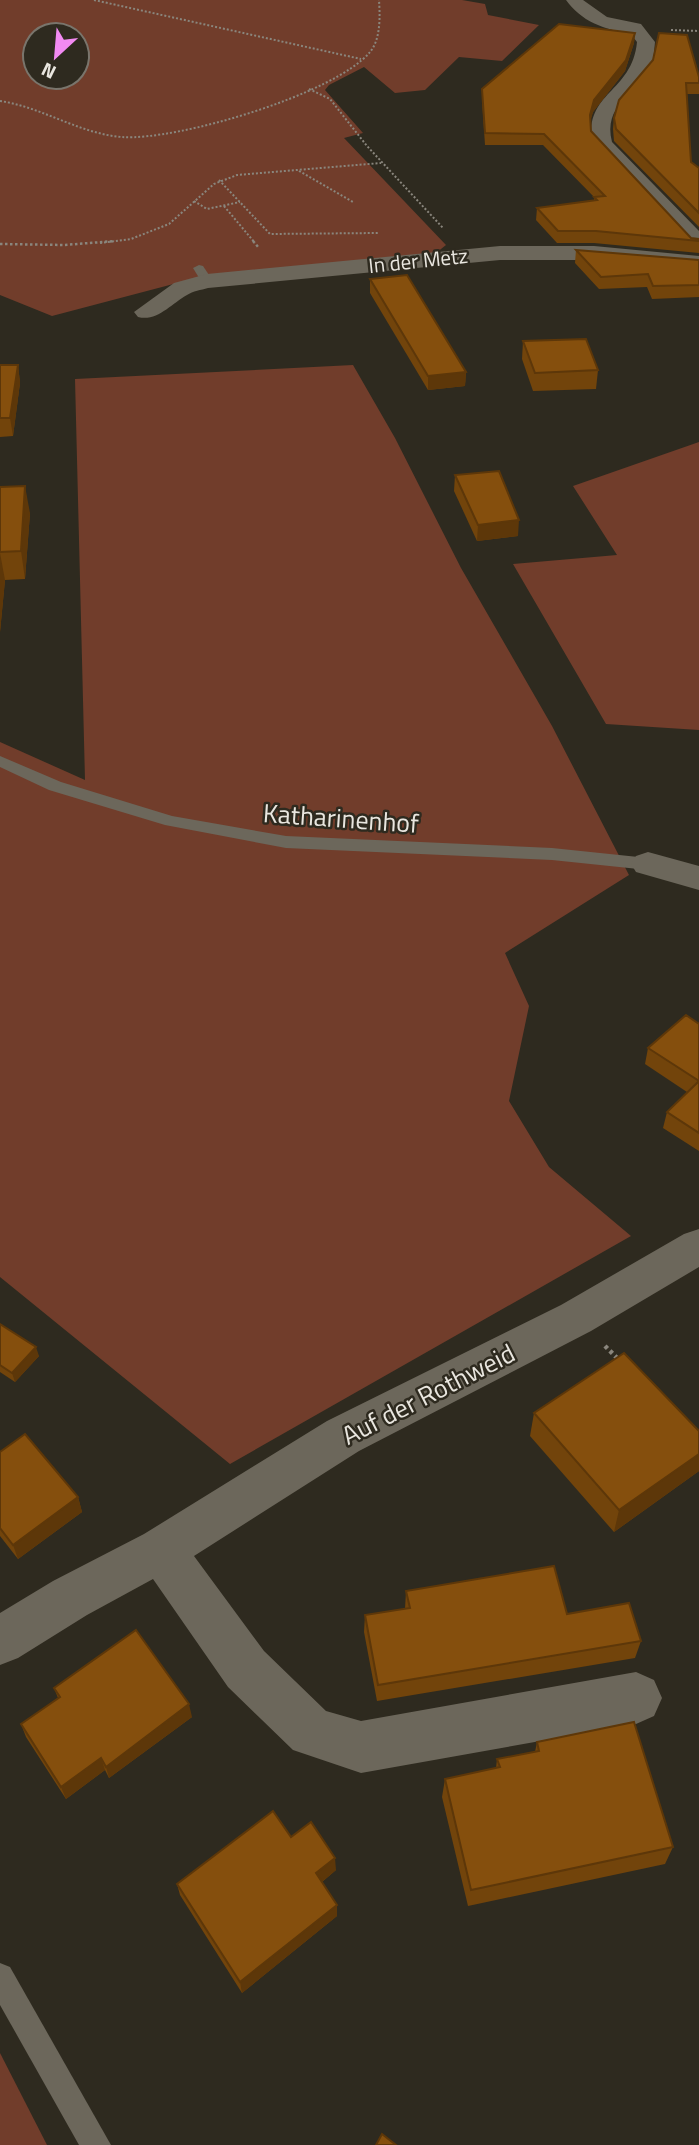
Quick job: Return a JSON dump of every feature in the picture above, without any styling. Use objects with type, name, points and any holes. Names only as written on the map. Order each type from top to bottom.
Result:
[{"type":"street","points":[[574,0],[587,16],[620,27],[635,28],[646,42],[643,68],[608,108],[599,126],[602,143],[699,243]]},
{"type":"street","name":"In der Metz","points":[[146,312],[203,274],[467,255],[594,253],[699,263]]},
{"type":"street","points":[[648,864],[699,878]]},
{"type":"street","name":"Auf der Rothweid","points":[[0,1641],[71,1598],[160,1550],[343,1436],[576,1318],[699,1246]]},
{"type":"street","points":[[160,1550],[246,1669],[312,1732],[361,1747],[636,1698]]},
{"type":"lane","name":"Katharinenhof","points":[[0,761],[55,786],[171,821],[286,842],[552,854],[648,864]]},
{"type":"lane","points":[[0,1977],[96,2145]]},
{"type":"path","points":[[94,0],[362,59]]},
{"type":"path","points":[[0,101],[19,103],[51,113],[86,130],[122,137],[152,138],[186,132],[309,89],[362,59],[371,50],[375,37],[379,0]]},
{"type":"path","points":[[309,89],[330,99],[381,163],[467,255]]},
{"type":"path","points":[[0,244],[111,242],[135,237],[166,225],[184,213],[205,187],[219,179],[381,163]]},
{"type":"path","points":[[298,170],[353,202]]},
{"type":"path","points":[[219,179],[270,234],[345,235],[377,232],[389,235],[424,259]]},
{"type":"path","points":[[194,201],[207,209],[240,202]]},
{"type":"path","points":[[224,206],[259,247]]},
{"type":"path","points":[[576,1318],[624,1364]]},
{"type":"shaded area","points":[[0,0],[462,0],[485,4],[488,15],[539,25],[502,61],[459,57],[425,90],[395,93],[364,67],[329,85],[325,90],[363,133],[344,138],[446,245],[436,253],[200,277],[52,316],[0,295]]},
{"type":"shaded area","points":[[353,365],[395,438],[461,568],[552,726],[629,875],[505,953],[529,1006],[509,1101],[549,1167],[631,1236],[230,1464],[0,1277],[0,742],[85,780],[75,379]]},
{"type":"shaded area","points":[[699,442],[699,730],[606,724],[513,564],[617,555],[573,486]]},
{"type":"shaded area","points":[[0,2053],[47,2145],[0,2145]]},
{"type":"building","points":[[559,24],[635,33],[626,60],[594,100],[590,115],[591,131],[691,238],[699,241],[596,231],[558,231],[537,208],[597,200],[594,197],[605,196],[544,134],[485,133],[482,89]]},
{"type":"building","points":[[659,33],[687,35],[699,77],[699,83],[686,83],[691,162],[699,168],[699,213],[616,129],[614,118],[619,100],[653,60]]},
{"type":"building","points":[[576,250],[699,260],[699,285],[653,286],[648,274],[601,277]]},
{"type":"building","points":[[407,275],[466,372],[428,376],[370,279]]},
{"type":"building","points":[[586,339],[598,370],[535,373],[523,341]]},
{"type":"building","points":[[0,365],[18,365],[10,418],[0,418]]},
{"type":"building","points":[[499,471],[519,520],[478,525],[455,475]]},
{"type":"building","points":[[25,486],[21,551],[0,552],[0,487]]},
{"type":"building","points":[[686,1015],[699,1024],[699,1081],[648,1048]]},
{"type":"building","points":[[699,1081],[699,1133],[667,1112]]},
{"type":"building","points":[[0,1324],[36,1347],[12,1373],[0,1365]]},
{"type":"building","points":[[624,1353],[699,1431],[699,1454],[619,1510],[534,1413]]},
{"type":"building","points":[[25,1434],[78,1497],[13,1545],[0,1528],[0,1452]]},
{"type":"building","points":[[554,1566],[567,1614],[629,1603],[641,1641],[378,1685],[365,1615],[410,1608],[406,1591]]},
{"type":"building","points":[[136,1630],[189,1704],[106,1767],[101,1758],[61,1787],[21,1724],[60,1697],[54,1688]]},
{"type":"building","points":[[634,1722],[673,1847],[471,1890],[445,1779],[500,1767],[497,1759],[539,1751],[537,1742]]},
{"type":"building","points":[[273,1811],[291,1837],[311,1822],[335,1858],[316,1873],[337,1905],[240,1982],[177,1884]]},
{"type":"building","points":[[382,2134],[396,2145],[376,2145]]}]
